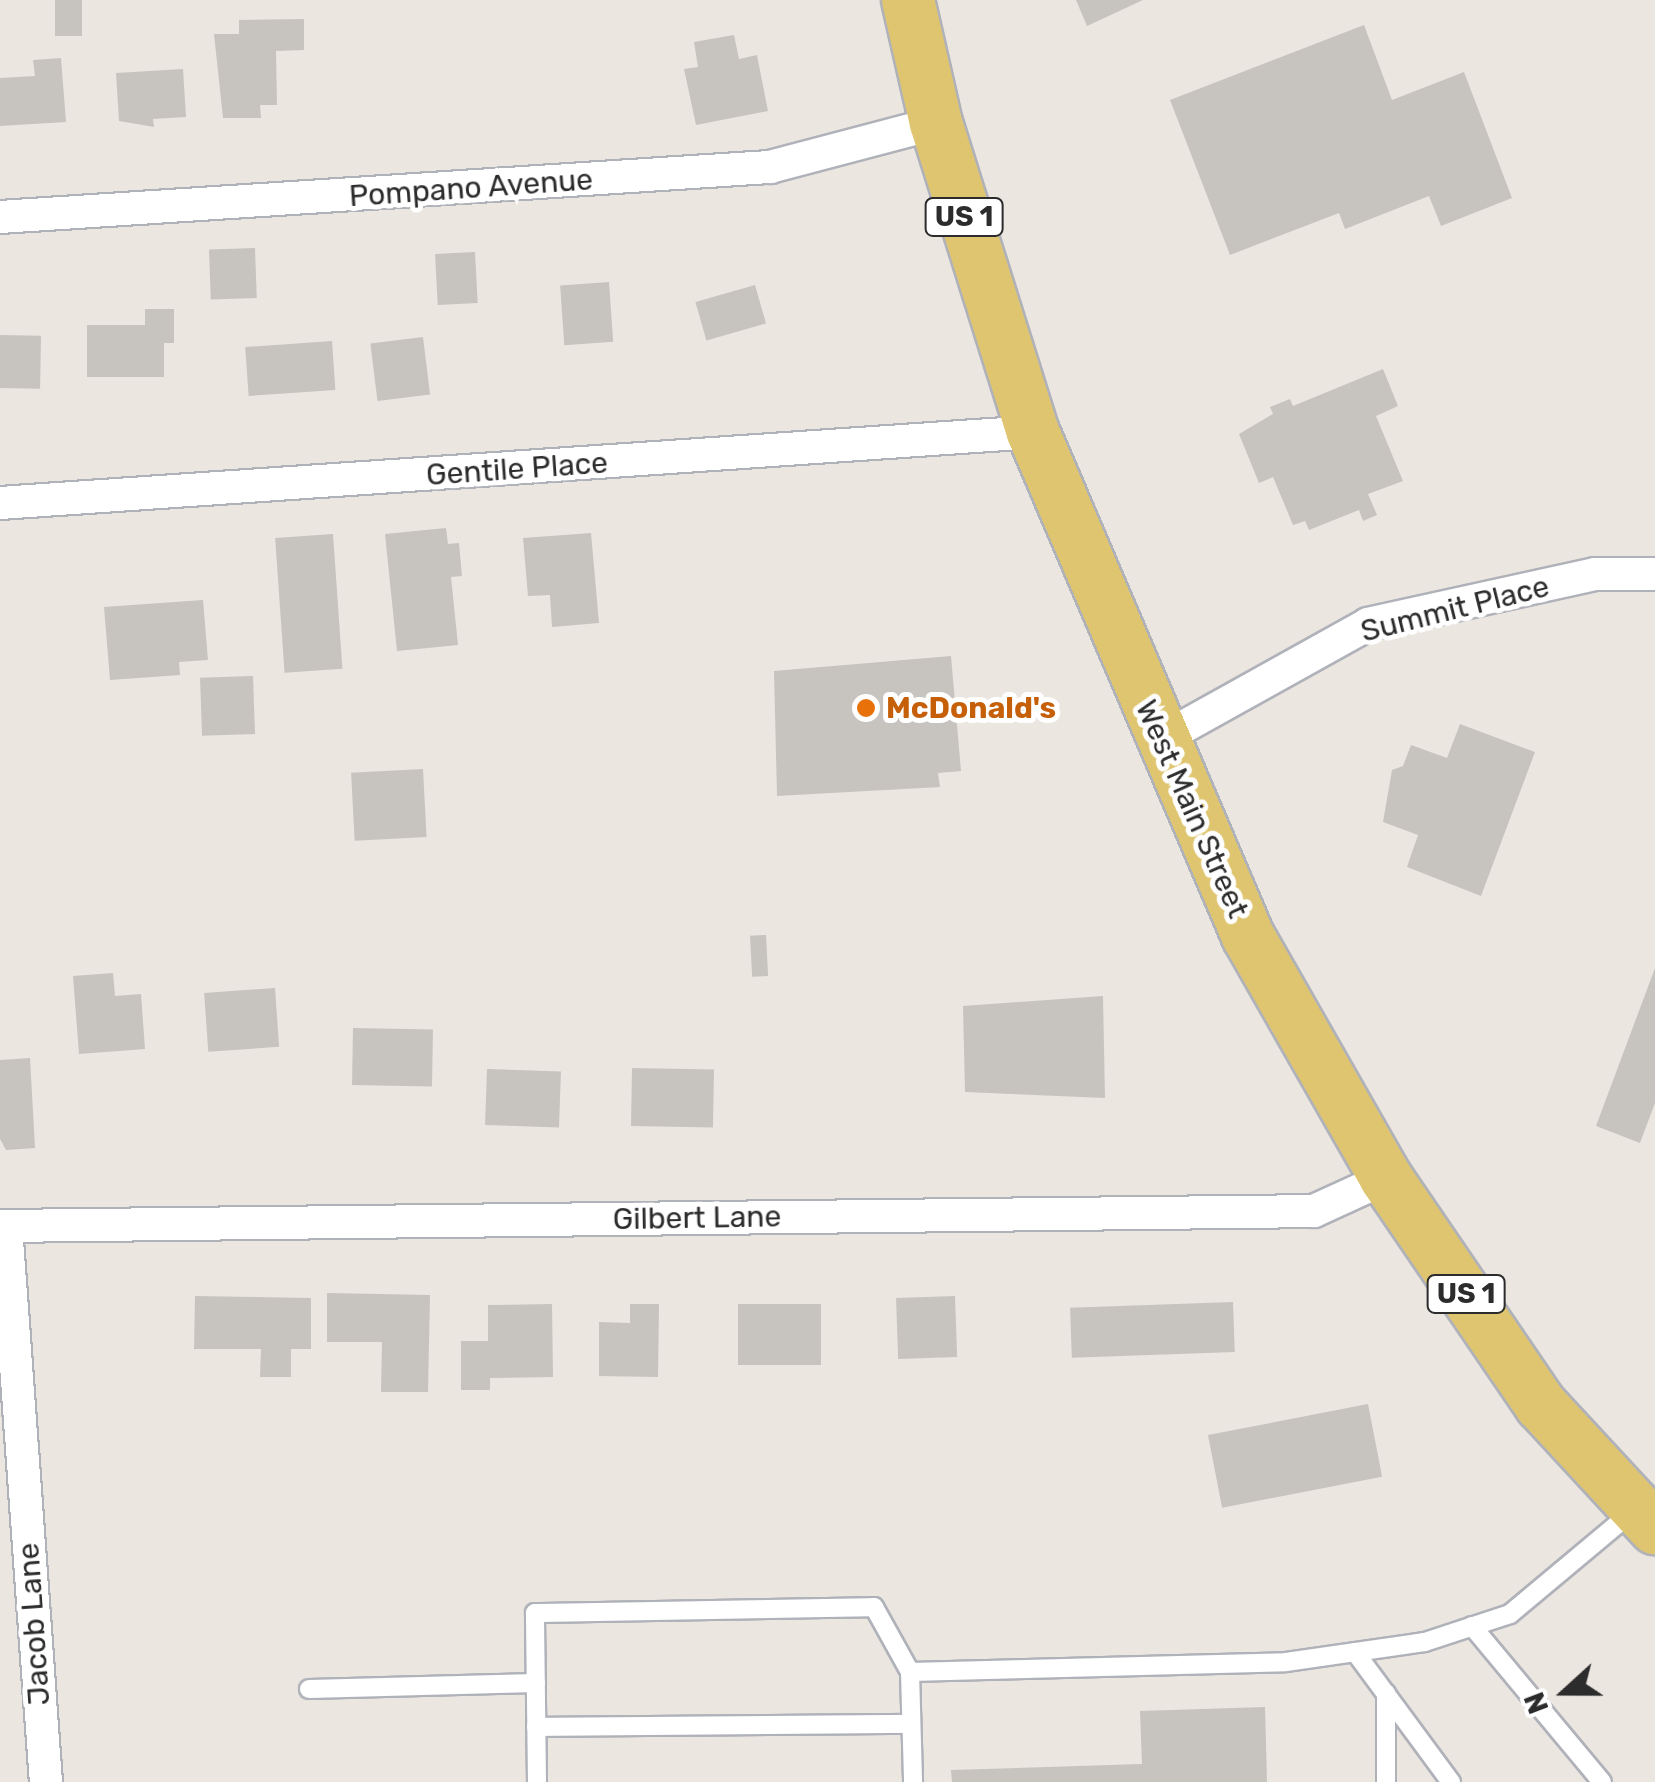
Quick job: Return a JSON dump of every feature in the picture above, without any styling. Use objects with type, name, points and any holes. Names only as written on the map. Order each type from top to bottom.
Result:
[{"type":"main road","name":"West Main Street","points":[[908,0],[936,122],[1033,432],[1160,740],[1248,936],[1386,1178],[1541,1405],[1646,1518]]},
{"type":"street","name":"Pompano Avenue","points":[[0,218],[770,168],[936,122]]},
{"type":"street","name":"Gentile Place","points":[[0,503],[1033,432]]},
{"type":"street","name":"Summit Place","points":[[1160,740],[1368,624],[1595,574],[1655,574]]},
{"type":"street","name":"Gilbert Lane","points":[[3,1226],[1314,1211],[1386,1178]]},
{"type":"street","name":"Jacob Lane","points":[[3,1226],[46,1782]]},
{"type":"lane","points":[[910,1672],[1286,1662],[1424,1642],[1510,1614],[1646,1518]]},
{"type":"lane","points":[[537,1782],[535,1613],[874,1607],[910,1672],[912,1782]]},
{"type":"lane","points":[[1472,1626],[1602,1782]]},
{"type":"lane","points":[[1355,1652],[1451,1782]]},
{"type":"lane","points":[[310,1689],[536,1683]]},
{"type":"lane","points":[[1386,1693],[1386,1782]]},
{"type":"lane","points":[[536,1727],[911,1724]]},
{"type":"building","points":[[55,0],[82,0],[82,36],[55,36]]},
{"type":"building","points":[[1076,0],[1143,0],[1087,26]]},
{"type":"building","points":[[304,19],[304,50],[276,51],[277,105],[260,105],[261,118],[223,118],[214,34],[239,34],[239,20]]},
{"type":"building","points":[[1364,25],[1392,100],[1464,72],[1512,198],[1441,226],[1429,196],[1345,229],[1339,213],[1230,255],[1170,100]]},
{"type":"building","points":[[734,35],[739,59],[757,55],[768,111],[696,125],[684,69],[698,67],[694,42]]},
{"type":"building","points":[[61,58],[66,122],[0,126],[0,78],[35,76],[33,60]]},
{"type":"building","points":[[183,69],[186,117],[153,119],[154,127],[119,121],[116,73]]},
{"type":"building","points":[[255,248],[257,298],[211,300],[209,250]]},
{"type":"building","points":[[475,252],[478,303],[438,305],[435,254]]},
{"type":"building","points":[[609,282],[613,342],[564,345],[560,285]]},
{"type":"building","points":[[755,285],[766,323],[706,341],[695,302]]},
{"type":"building","points":[[145,309],[174,309],[174,343],[164,343],[164,377],[87,377],[87,325],[145,325]]},
{"type":"building","points":[[0,335],[41,336],[40,389],[0,388]]},
{"type":"building","points":[[423,337],[430,395],[377,401],[370,343]]},
{"type":"building","points":[[332,341],[335,390],[249,396],[245,347]]},
{"type":"building","points":[[1383,369],[1398,406],[1376,416],[1403,481],[1368,494],[1377,515],[1363,521],[1359,510],[1309,530],[1305,521],[1293,525],[1273,477],[1259,483],[1239,434],[1273,414],[1270,407],[1290,399],[1293,406]]},
{"type":"building","points":[[446,528],[448,544],[459,543],[462,576],[451,577],[458,645],[397,651],[385,534]]},
{"type":"building","points":[[591,533],[599,623],[552,627],[550,595],[528,596],[523,538]]},
{"type":"building","points":[[333,534],[342,669],[285,673],[275,538]]},
{"type":"building","points":[[203,600],[208,660],[179,662],[180,675],[110,680],[104,607]]},
{"type":"building","name":"McDonald's","points":[[951,656],[961,771],[938,773],[940,787],[777,796],[774,671]]},
{"type":"building","points":[[253,676],[255,734],[202,736],[200,678]]},
{"type":"building","points":[[1460,724],[1535,752],[1481,896],[1407,867],[1418,835],[1383,822],[1392,770],[1403,766],[1411,745],[1447,758]]},
{"type":"building","points":[[423,769],[427,837],[355,841],[351,773]]},
{"type":"building","points":[[766,935],[768,976],[752,977],[750,936]]},
{"type":"building","points":[[1655,968],[1655,1103],[1640,1143],[1596,1126]]},
{"type":"building","points":[[113,973],[115,996],[141,994],[145,1049],[79,1054],[73,976]]},
{"type":"building","points":[[275,988],[279,1047],[208,1052],[204,993]]},
{"type":"building","points":[[1103,996],[1105,1098],[965,1092],[963,1006]]},
{"type":"building","points":[[353,1028],[433,1029],[432,1086],[352,1085]]},
{"type":"building","points":[[30,1058],[35,1148],[6,1150],[0,1139],[0,1060]]},
{"type":"building","points":[[632,1068],[714,1069],[713,1127],[631,1126]]},
{"type":"building","points":[[487,1069],[561,1072],[559,1128],[485,1125]]},
{"type":"building","points":[[327,1293],[430,1295],[428,1392],[381,1392],[382,1342],[327,1342]]},
{"type":"building","points":[[195,1296],[311,1298],[311,1349],[291,1349],[291,1377],[260,1377],[261,1349],[194,1349]]},
{"type":"building","points":[[955,1296],[957,1357],[898,1359],[896,1298]]},
{"type":"building","points":[[1233,1302],[1235,1352],[1072,1358],[1070,1308]]},
{"type":"building","points":[[552,1304],[553,1377],[490,1378],[490,1390],[461,1390],[461,1341],[488,1341],[488,1305]]},
{"type":"building","points":[[630,1304],[659,1304],[658,1377],[599,1376],[599,1322],[630,1323]]},
{"type":"building","points":[[738,1304],[821,1304],[821,1365],[738,1365]]},
{"type":"building","points":[[1368,1404],[1382,1477],[1222,1508],[1208,1435]]},
{"type":"building","points":[[1265,1707],[1267,1782],[952,1782],[951,1770],[1142,1764],[1140,1711]]},
{"type":"place","name":"McDonald's","points":[[866,708]]}]
